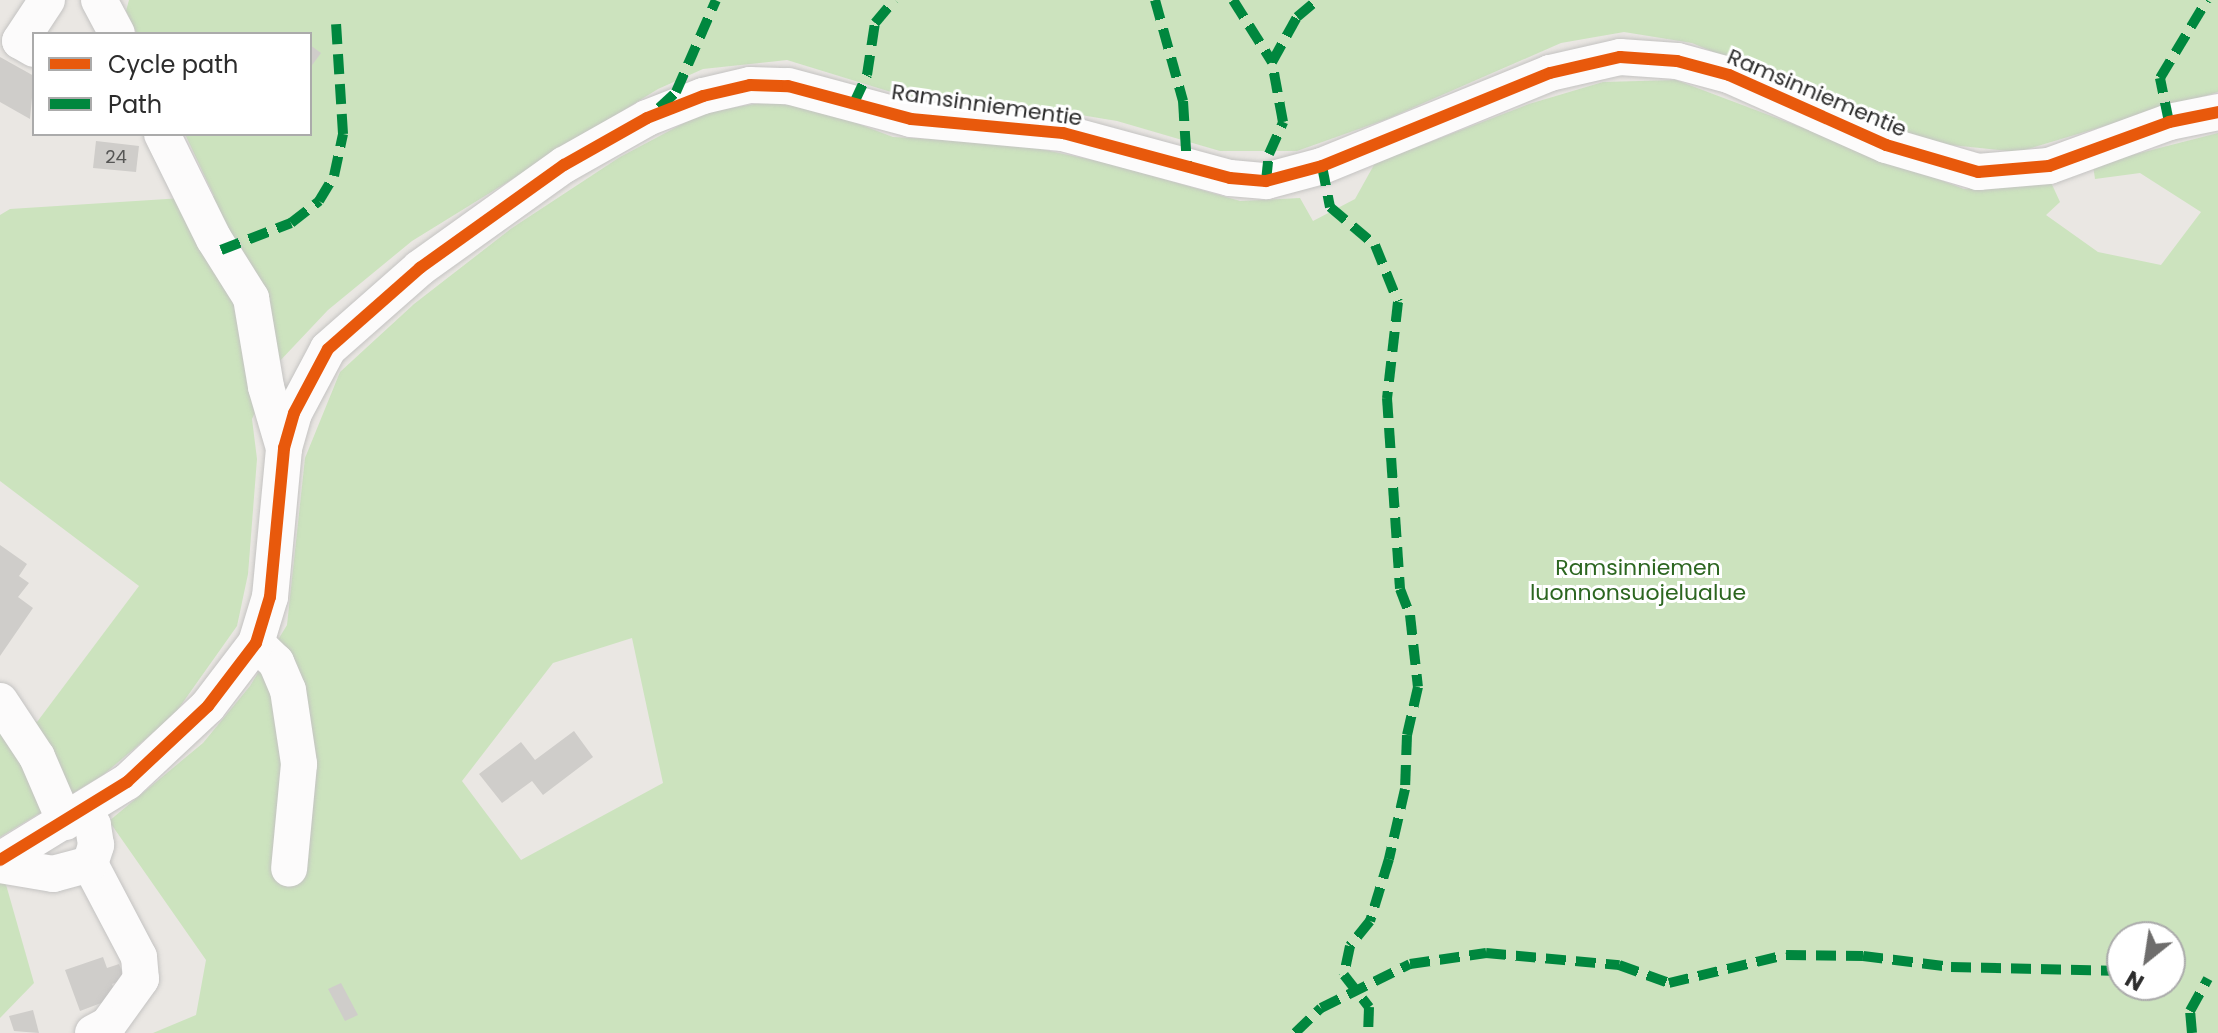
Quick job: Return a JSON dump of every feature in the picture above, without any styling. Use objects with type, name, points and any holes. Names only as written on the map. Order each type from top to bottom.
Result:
[{"type":"street","points":[[18,40],[47,0]]},
{"type":"street","points":[[99,0],[116,32]]},
{"type":"street","name":"Ramsinniementie","points":[[0,862],[127,782],[176,739],[256,643],[270,597],[284,448],[294,413],[328,349],[420,268],[605,141],[703,96],[750,85],[788,86],[911,119],[1063,133],[1230,178],[1266,181],[1322,166],[1550,73],[1620,57],[1677,61],[1729,75],[1886,145],[1978,172],[2049,166],[2169,122],[2218,112]]},
{"type":"street","points":[[163,136],[214,239],[251,298],[266,387],[284,448]]},
{"type":"street","points":[[256,643],[276,662],[288,690],[299,764],[289,869]]},
{"type":"street","points":[[0,701],[74,816],[93,825],[96,845],[90,864],[139,957],[141,979],[116,1016],[93,1033]]},
{"type":"street","points":[[0,862],[53,874],[90,864]]},
{"type":"green space","points":[[129,0],[2218,0],[2218,92],[2018,152],[1932,143],[1692,43],[1624,32],[1561,43],[1387,119],[1297,151],[1220,151],[1117,121],[1008,103],[904,96],[787,60],[703,69],[658,89],[412,241],[328,310],[277,364],[252,419],[257,459],[248,574],[237,626],[174,715],[103,775],[0,837],[0,695],[37,722],[139,586],[0,481],[0,215],[10,209],[214,196],[186,136],[312,136],[312,32],[136,32],[126,11]]},
{"type":"green space","name":"Ramsinniemen luonnonsuojelualue","points":[[1676,80],[1964,189],[2024,186],[2049,178],[2060,202],[2046,215],[2098,252],[2161,265],[2201,212],[2140,173],[2095,179],[2093,165],[2218,133],[2218,1033],[153,1033],[196,1015],[206,960],[109,821],[203,743],[250,686],[287,625],[305,458],[340,372],[414,304],[512,228],[620,157],[703,113],[766,102],[819,109],[893,137],[1017,144],[1111,164],[1240,201],[1300,198],[1313,221],[1355,199],[1375,163],[1529,104],[1603,82]],"holes":[[[632,638],[663,783],[521,860],[462,781],[553,663]]]},
{"type":"green space","points":[[5,881],[34,983],[0,1018],[0,883]]},
{"type":"building","points":[[312,46],[321,53],[312,65]]},
{"type":"building","points":[[0,57],[32,75],[30,119],[0,102]]},
{"type":"building","points":[[96,141],[139,146],[136,172],[93,168]]},
{"type":"building","points":[[0,545],[27,564],[19,576],[29,583],[18,597],[33,608],[0,656]]},
{"type":"building","points":[[574,731],[593,757],[543,795],[532,781],[502,803],[479,774],[521,742],[535,760]]},
{"type":"building","points":[[103,957],[107,968],[119,964],[125,979],[112,984],[117,997],[80,1011],[65,970]]},
{"type":"building","points":[[341,983],[358,1015],[345,1021],[328,989]]},
{"type":"building","points":[[33,1010],[39,1033],[14,1031],[9,1016]]},
{"type":"marked path","points":[[659,108],[676,92],[716,0]]},
{"type":"marked path","points":[[854,103],[867,75],[875,23],[894,0]]},
{"type":"marked path","points":[[1155,0],[1183,101],[1187,167]]},
{"type":"marked path","points":[[1233,0],[1272,62]]},
{"type":"marked path","points":[[1266,181],[1269,154],[1283,122],[1272,62],[1297,17],[1317,0]]},
{"type":"marked path","points":[[2169,122],[2160,78],[2207,0]]},
{"type":"marked path","points":[[221,250],[291,223],[319,201],[334,176],[343,134],[336,22]]},
{"type":"marked path","points":[[1322,166],[1330,207],[1375,245],[1398,302],[1387,398],[1400,589],[1410,615],[1418,687],[1407,735],[1405,789],[1389,859],[1370,921],[1350,946],[1344,975],[1369,1007],[1368,1033]]},
{"type":"marked path","points":[[1295,1033],[1321,1008],[1410,964],[1486,953],[1619,965],[1669,983],[1786,955],[1863,956],[1951,967],[2106,971]]},
{"type":"marked path","points":[[2192,1033],[2190,1011],[2208,979]]},
{"type":"cycle path","points":[[0,860],[127,782],[208,706],[256,643],[270,597],[284,448],[294,413],[328,349],[420,268],[564,165],[647,118],[703,96],[750,85],[788,86],[911,119],[1063,133],[1230,178],[1266,181],[1322,166],[1550,73],[1620,57],[1677,61],[1729,75],[1886,145],[1978,172],[2049,166],[2169,122],[2218,112]]}]
